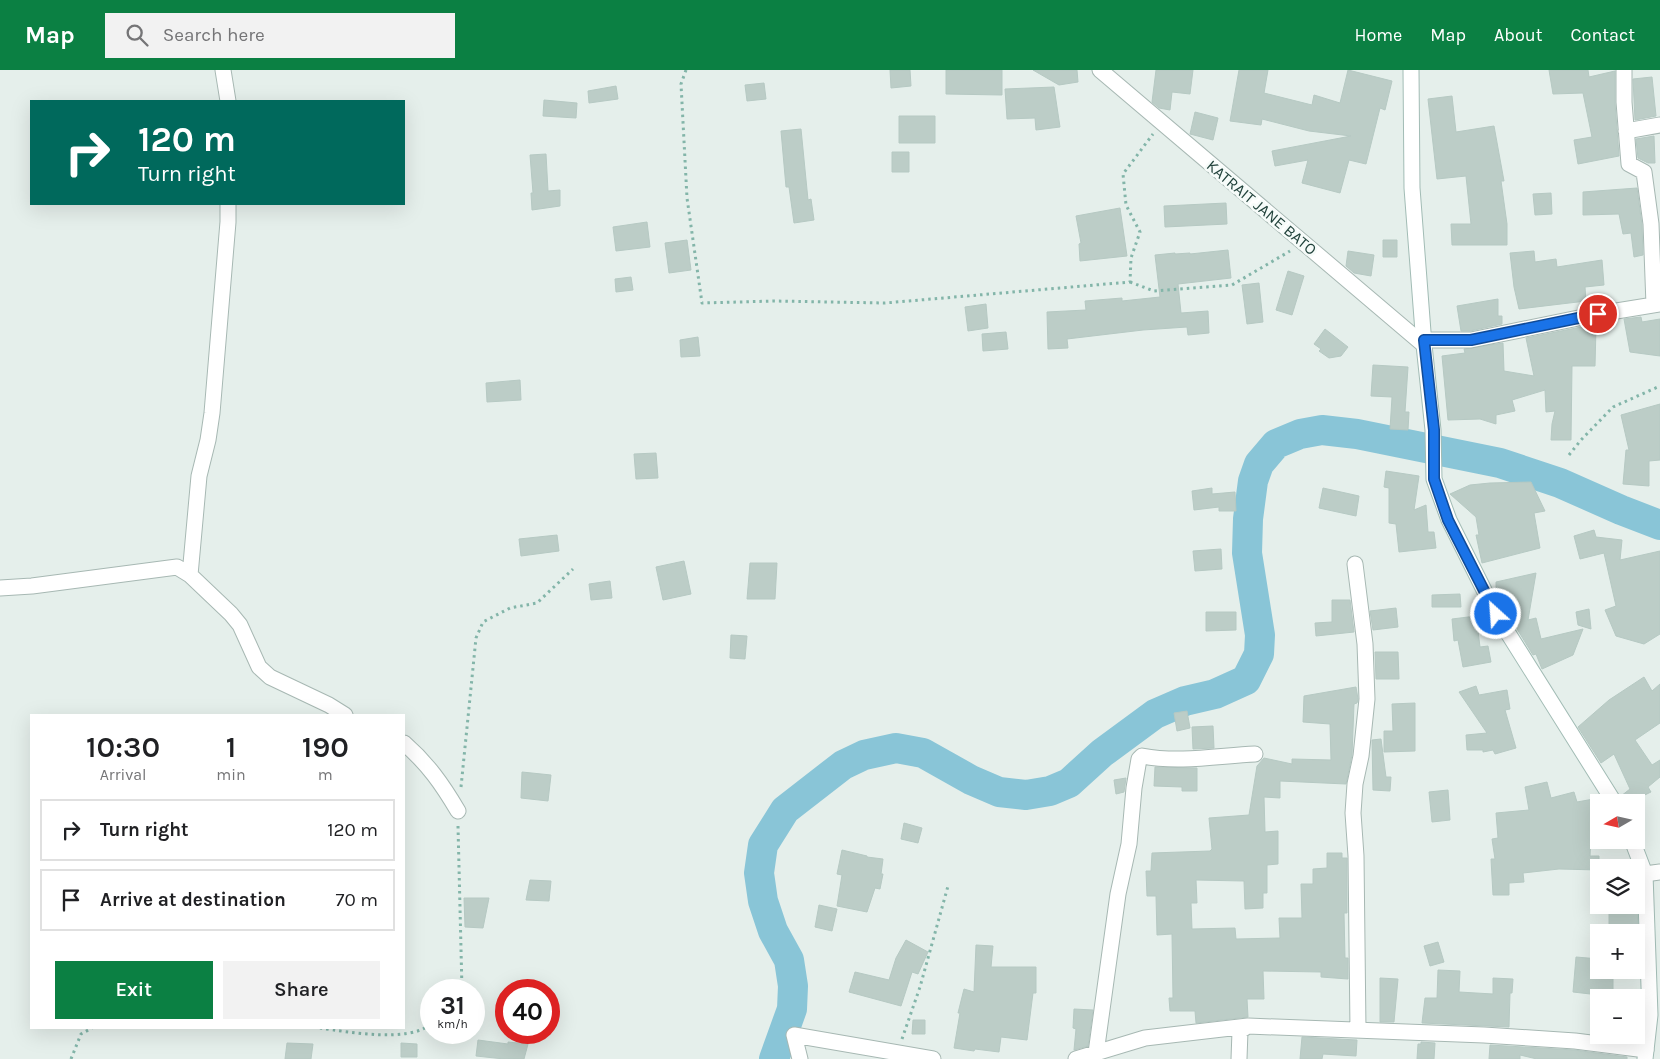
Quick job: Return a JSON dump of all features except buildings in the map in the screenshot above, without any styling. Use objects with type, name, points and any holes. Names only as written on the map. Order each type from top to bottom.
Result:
[{"type":"street","points":[[223,70],[228,100]]},
{"type":"street","name":"KATRAIT JANE BATO","points":[[1100,70],[1424,342]]},
{"type":"street","points":[[1411,70],[1412,188],[1424,342],[1434,430],[1434,479],[1448,520],[1496,614],[1609,794]]},
{"type":"street","points":[[1424,342],[1471,340],[1598,314],[1657,305],[1651,224],[1644,172],[1629,164],[1624,70]]},
{"type":"street","points":[[1626,131],[1660,126]]},
{"type":"street","points":[[190,575],[199,476],[208,440],[212,413],[228,231],[228,205]]},
{"type":"street","points":[[1355,564],[1365,644],[1367,700],[1361,756],[1355,784],[1353,813],[1356,856],[1358,1030]]},
{"type":"street","points":[[0,588],[32,586],[177,567],[190,575],[222,605],[240,626],[259,667],[270,677],[329,704],[344,714]]},
{"type":"street","points":[[405,744],[430,768],[458,811]]},
{"type":"street","points":[[1096,1053],[1118,894],[1129,844],[1134,788],[1139,759],[1142,756],[1193,759],[1255,754]]},
{"type":"street","points":[[1076,1059],[1145,1038],[1248,1026],[1484,1035],[1575,1041],[1645,1055],[1650,1015],[1652,873],[1637,849]]},
{"type":"street","points":[[1239,1059],[1240,1031],[1248,1026]]},
{"type":"street","points":[[800,1059],[794,1035],[933,1059]]},
{"type":"path","points":[[686,70],[682,84],[687,198],[702,303],[774,301],[885,303],[1130,282],[1154,292],[1232,285],[1304,243]]},
{"type":"path","points":[[1130,282],[1131,258],[1140,232],[1126,205],[1123,174],[1162,122]]},
{"type":"path","points":[[1569,456],[1581,440],[1613,407],[1660,386]]},
{"type":"path","points":[[462,979],[458,811],[476,638],[483,622],[510,608],[537,603],[573,570]]},
{"type":"path","points":[[897,1053],[920,987],[948,886]]},
{"type":"path","points":[[327,1029],[362,1034],[406,1034],[420,1028]]},
{"type":"path","points":[[71,1059],[81,1034],[90,1029]]},
{"type":"waterway","points":[[774,1059],[792,1009],[793,986],[789,960],[773,931],[763,901],[759,873],[763,845],[785,810],[843,765],[864,755],[896,748],[923,753],[971,780],[999,792],[1026,795],[1050,791],[1069,783],[1102,753],[1155,714],[1185,701],[1215,694],[1246,680],[1259,654],[1260,635],[1247,553],[1248,519],[1253,481],[1259,464],[1276,444],[1300,434],[1322,430],[1357,434],[1500,463],[1560,483],[1660,525]]},
{"type":"route","points":[[1496,614],[1448,520],[1434,479],[1434,430],[1424,340],[1471,340],[1598,314]]}]
